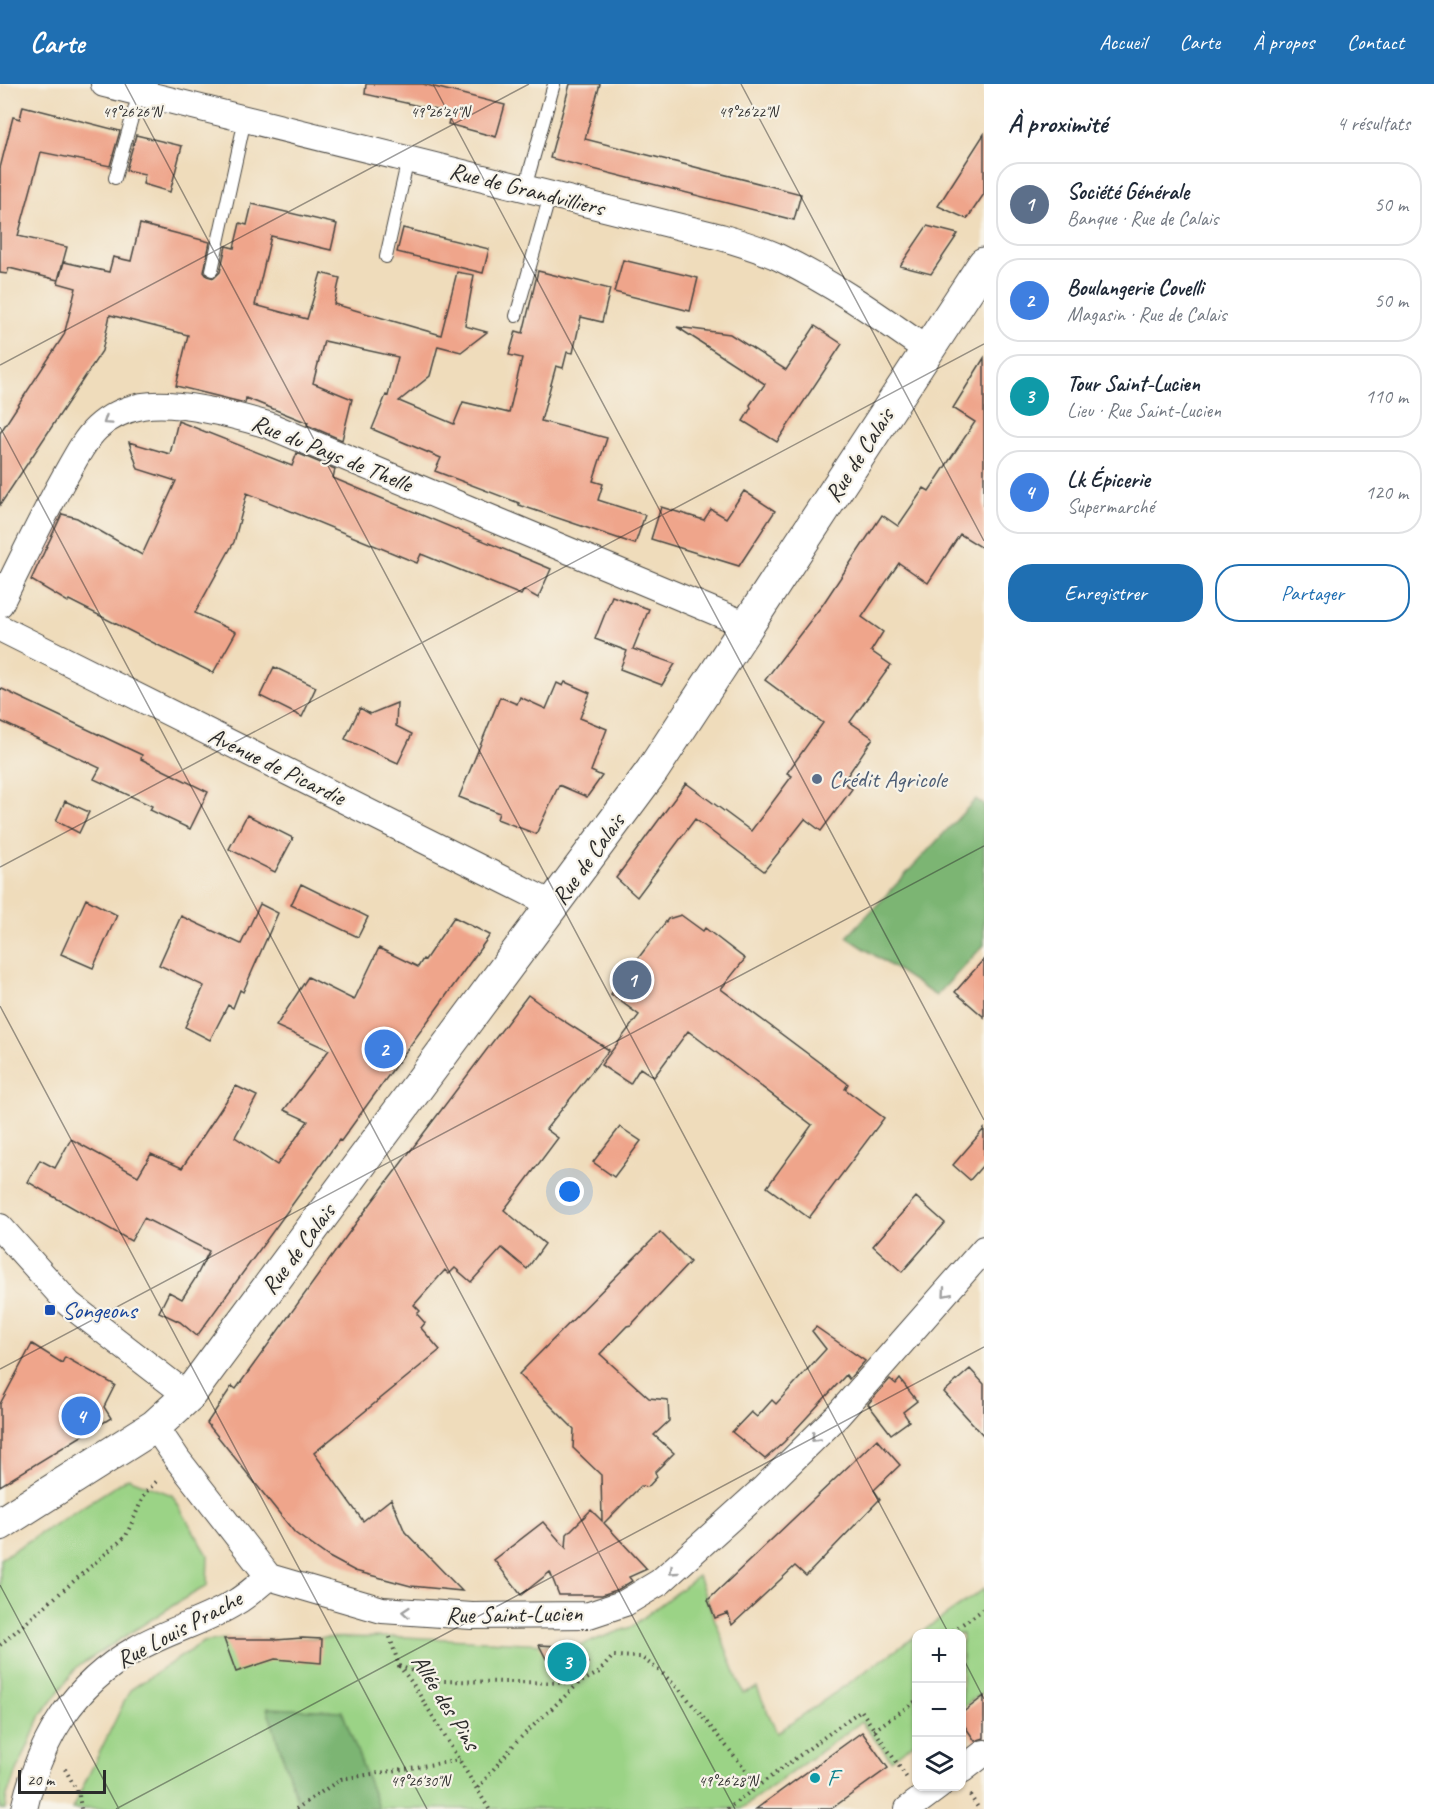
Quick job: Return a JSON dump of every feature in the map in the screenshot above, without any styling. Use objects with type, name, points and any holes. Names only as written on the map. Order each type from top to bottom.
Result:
[{"type":"main road","name":"Rue de Calais","points":[[0,1524],[155,1426],[188,1396],[652,771],[984,264]]},
{"type":"street","name":"Rue de Grandvilliers","points":[[104,84],[721,237],[776,256],[827,282],[927,350]]},
{"type":"street","name":"Rue du Pays de Thelle","points":[[0,604],[38,523],[81,448],[97,428],[125,410],[161,404],[207,410],[268,425],[747,625]]},
{"type":"street","name":"Avenue de Picardie","points":[[0,628],[554,905]]},
{"type":"street","points":[[0,1227],[74,1309],[188,1396]]},
{"type":"street","name":"Rue Saint-Lucien","points":[[269,1577],[382,1610],[462,1616],[571,1616],[608,1610],[643,1594],[673,1571],[809,1445],[875,1375],[984,1249]]},
{"type":"street","points":[[155,1426],[178,1460],[269,1577]]},
{"type":"street","name":"Rue Louis Prache","points":[[24,1809],[32,1779],[48,1739],[71,1702],[83,1688],[97,1675],[137,1648],[231,1605],[269,1577]]},
{"type":"street","points":[[966,1767],[984,1753]]},
{"type":"lane","points":[[525,188],[554,84]]},
{"type":"lane","points":[[115,178],[139,93]]},
{"type":"lane","points":[[212,270],[245,119]]},
{"type":"lane","points":[[386,257],[408,159]]},
{"type":"lane","points":[[516,316],[550,195]]},
{"type":"path","points":[[0,1645],[126,1536],[145,1493],[178,1460]]},
{"type":"path","points":[[955,1629],[984,1609]]},
{"type":"path","name":"Allée des Pins","points":[[382,1610],[399,1666],[478,1788],[489,1809]]},
{"type":"path","points":[[478,1788],[517,1741],[579,1683],[598,1673],[613,1656],[641,1657],[682,1692],[759,1786]]},
{"type":"path","points":[[399,1666],[440,1681],[579,1683]]},
{"type":"path","points":[[874,1730],[912,1704]]},
{"type":"path","points":[[727,1809],[861,1710],[923,1798]]},
{"type":"path","points":[[296,1809],[341,1779],[460,1760]]},
{"type":"path","points":[[79,1795],[81,1809]]},
{"type":"green space","points":[[976,799],[984,805],[984,945],[936,996],[847,937]]},
{"type":"green space","points":[[128,1478],[172,1495],[208,1555],[207,1586],[77,1667],[41,1715],[7,1795],[5,1809],[0,1809],[0,1559]]},
{"type":"green space","points":[[698,1576],[743,1693],[757,1688],[777,1733],[912,1639],[912,1744],[891,1760],[861,1722],[741,1809],[72,1809],[130,1690],[203,1642],[224,1639],[275,1639],[276,1641],[302,1638],[404,1637],[575,1647],[631,1627]]},
{"type":"green space","points":[[984,1589],[984,1691],[966,1705],[966,1629],[926,1629]]},
{"type":"green space","points":[[267,1708],[342,1711],[379,1809],[300,1809]]},
{"type":"building","points":[[366,84],[423,84],[505,105],[496,137],[448,124],[451,113],[365,94]]},
{"type":"building","points":[[570,84],[600,84],[585,139],[801,194],[794,220],[550,158]]},
{"type":"building","points":[[23,106],[120,131],[110,166],[41,152],[18,236],[67,247],[58,280],[9,268],[7,274],[0,273],[0,168],[13,117],[20,119]]},
{"type":"building","points":[[984,134],[984,194],[967,219],[938,206]]},
{"type":"building","points":[[136,135],[182,146],[170,192],[143,184],[145,174],[126,170]]},
{"type":"building","points":[[252,204],[337,224],[331,250],[271,236],[255,305],[307,319],[321,273],[340,278],[334,304],[441,335],[457,272],[474,275],[465,326],[487,332],[461,352],[438,346],[430,376],[399,401],[454,424],[463,402],[509,413],[522,358],[509,355],[516,331],[523,333],[538,271],[610,289],[602,322],[581,317],[573,353],[567,352],[563,368],[556,366],[541,421],[607,438],[593,481],[603,484],[598,500],[645,515],[635,544],[519,505],[519,503],[435,471],[441,458],[372,429],[386,395],[388,396],[398,357],[324,341],[313,383],[352,399],[342,440],[307,425],[308,423],[246,398],[245,403],[176,386],[188,335],[110,315],[102,351],[0,505],[0,433],[64,335],[76,288],[58,283],[64,262],[109,272],[113,257],[131,261],[140,224],[210,242],[204,272],[207,276],[214,278],[220,272],[226,246],[234,248],[240,223],[247,225]]},
{"type":"building","points":[[927,226],[958,234],[931,274],[900,266]]},
{"type":"building","points":[[403,228],[489,249],[483,273],[397,252]]},
{"type":"building","points":[[623,260],[698,278],[690,311],[614,292]]},
{"type":"building","points":[[815,326],[842,344],[777,442],[743,421],[751,408],[750,405],[765,384],[677,327],[730,334],[786,370]]},
{"type":"building","points":[[984,358],[984,549],[960,534],[928,583],[899,563],[862,617],[883,632],[871,651],[891,665],[850,722],[873,738],[843,782],[852,789],[821,831],[805,819],[764,871],[695,819],[637,897],[616,878],[686,783],[751,831],[792,776],[787,773],[823,723],[765,680],[823,604],[882,515],[898,526],[924,488],[929,491],[975,422],[953,408]]},
{"type":"building","points":[[178,421],[292,466],[297,453],[335,469],[333,478],[551,569],[538,598],[524,590],[521,595],[421,554],[417,563],[247,493],[234,542],[195,613],[236,632],[213,673],[69,600],[68,602],[31,580],[62,514],[77,518],[142,555],[176,481],[138,469],[129,442],[170,454]]},
{"type":"building","points":[[744,491],[775,511],[739,566],[651,539],[661,507],[704,520],[711,509],[726,518]]},
{"type":"building","points":[[612,596],[649,609],[633,649],[675,664],[662,685],[620,669],[627,651],[595,639]]},
{"type":"building","points":[[274,667],[316,687],[302,717],[260,696]]},
{"type":"building","points":[[565,682],[590,693],[580,718],[607,729],[591,771],[602,776],[587,797],[559,785],[536,834],[497,819],[499,813],[459,797],[500,697],[517,704],[520,697],[546,709],[557,683],[563,686]]},
{"type":"building","points":[[0,688],[142,755],[141,759],[208,792],[190,829],[150,810],[152,806],[94,779],[100,768],[0,721]]},
{"type":"building","points":[[397,703],[396,726],[412,734],[398,763],[345,739],[360,708],[370,714]]},
{"type":"building","points":[[65,801],[89,812],[79,833],[56,821]]},
{"type":"building","points":[[247,815],[293,838],[275,872],[229,849]]},
{"type":"building","points":[[301,884],[368,917],[358,937],[291,905]]},
{"type":"building","points":[[86,899],[117,915],[93,968],[61,954]]},
{"type":"building","points":[[260,904],[278,913],[243,992],[240,990],[233,1008],[228,1005],[210,1040],[185,1027],[204,986],[159,965],[181,916],[241,944]]},
{"type":"building","points":[[681,915],[703,931],[705,928],[745,959],[721,989],[848,1084],[845,1089],[884,1118],[809,1218],[767,1187],[812,1125],[688,1031],[654,1077],[640,1068],[630,1084],[601,1065],[639,1015],[611,994],[668,919]]},
{"type":"building","points":[[454,917],[490,935],[197,1336],[180,1322],[159,1312],[169,1292],[182,1299],[209,1251],[144,1218],[131,1241],[28,1182],[40,1160],[55,1168],[71,1139],[138,1176],[151,1154],[182,1168],[236,1086],[257,1096],[235,1137],[277,1165],[308,1121],[284,1110],[329,1050],[276,1026],[308,977],[354,1000],[379,948],[418,967]]},
{"type":"building","points":[[984,959],[984,1017],[955,992]]},
{"type":"building","points":[[528,995],[609,1050],[546,1129],[558,1138],[504,1210],[545,1244],[527,1269],[502,1248],[471,1282],[455,1268],[449,1274],[445,1270],[414,1305],[420,1311],[417,1314],[425,1323],[421,1328],[440,1350],[314,1453],[363,1521],[391,1499],[405,1532],[462,1591],[411,1586],[355,1571],[329,1557],[295,1533],[207,1423],[232,1386],[236,1389],[356,1223]]},
{"type":"building","points":[[620,1127],[641,1141],[614,1177],[593,1162]]},
{"type":"building","points":[[984,1129],[984,1164],[970,1180],[953,1165]]},
{"type":"building","points":[[916,1197],[945,1223],[902,1272],[873,1246]]},
{"type":"building","points":[[660,1232],[690,1262],[631,1325],[627,1326],[600,1354],[649,1398],[668,1400],[669,1421],[654,1435],[674,1453],[655,1472],[657,1477],[648,1487],[641,1486],[604,1523],[647,1569],[629,1577],[632,1581],[619,1589],[602,1595],[559,1595],[550,1572],[521,1595],[494,1560],[543,1522],[566,1548],[567,1534],[591,1510],[602,1521],[601,1475],[573,1448],[574,1429],[519,1374]]},
{"type":"building","points":[[816,1327],[865,1361],[849,1379],[846,1375],[784,1442],[765,1459],[732,1432],[751,1412],[757,1417],[772,1400],[776,1404],[826,1349],[812,1331]]},
{"type":"building","points":[[32,1344],[62,1363],[65,1357],[115,1385],[104,1407],[111,1418],[0,1486],[0,1404]]},
{"type":"building","points":[[970,1369],[984,1384],[984,1436],[944,1392]]},
{"type":"building","points":[[890,1379],[896,1384],[900,1379],[917,1401],[903,1412],[909,1421],[891,1434],[868,1404]]},
{"type":"building","points":[[877,1439],[900,1465],[874,1490],[880,1499],[806,1576],[795,1566],[732,1625],[728,1613],[715,1618],[708,1600]]},
{"type":"building","points":[[224,1639],[276,1640],[322,1639],[321,1663],[275,1659],[236,1672]]},
{"type":"building","points":[[539,1645],[577,1647],[588,1663],[577,1675],[561,1678],[553,1672]]},
{"type":"building","points":[[984,1696],[984,1738],[975,1741],[966,1728],[966,1710]]},
{"type":"building","points":[[862,1732],[888,1768],[831,1809],[756,1809]]},
{"type":"place","name":"Crédit Agricole","points":[[817,779]]},
{"type":"place","name":"Société Générale","points":[[632,980]]},
{"type":"place","name":"Boulangerie Covelli","points":[[384,1049]]},
{"type":"place","name":"Songeons","points":[[50,1310]]},
{"type":"place","name":"Lk Épicerie","points":[[81,1416]]},
{"type":"place","name":"Tour Saint-Lucien","points":[[567,1662]]},
{"type":"place","name":"F","points":[[815,1778]]}]
